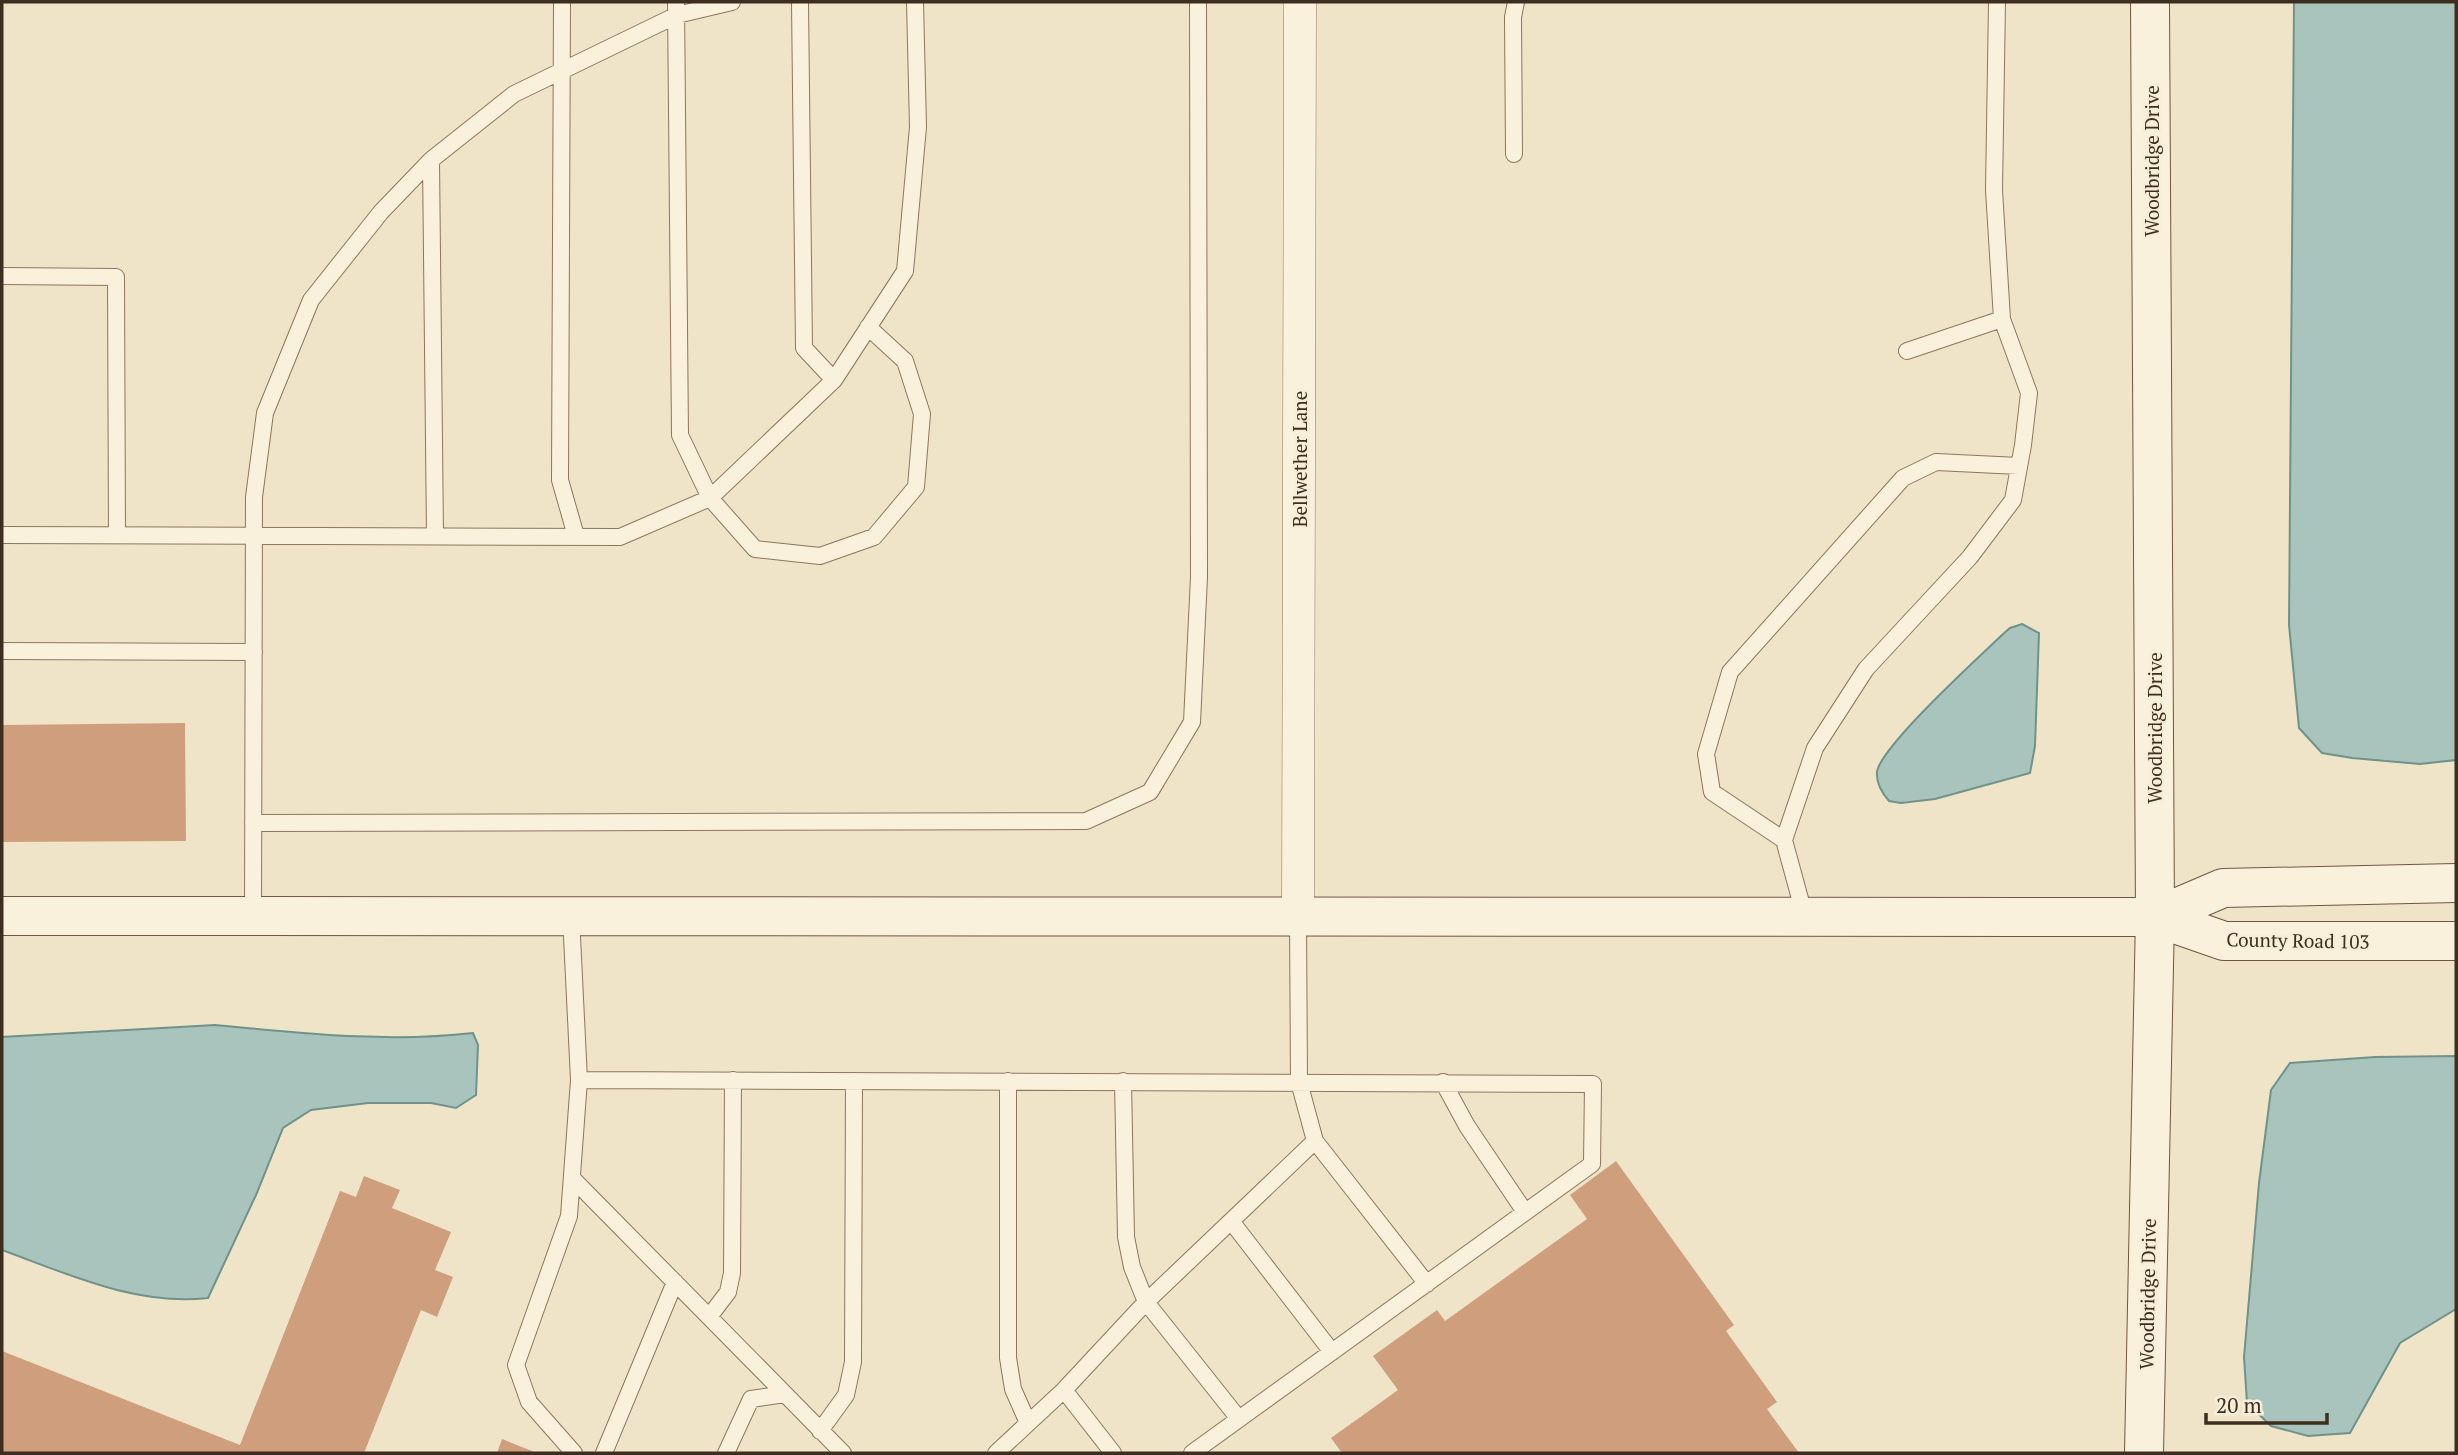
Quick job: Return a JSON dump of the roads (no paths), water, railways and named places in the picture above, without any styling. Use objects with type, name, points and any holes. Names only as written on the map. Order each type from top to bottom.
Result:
[{"type":"street","name":"Bellwether Lane","points":[[1298,917],[1300,2]]},
{"type":"street","name":"Woodbridge Drive","points":[[2144,1453],[2155,917],[2150,2]]},
{"type":"street","points":[[2,916],[2155,917],[2222,888],[2456,883]]},
{"type":"street","name":"County Road 103","points":[[2155,917],[2224,941],[2456,941]]},
{"type":"lane","points":[[562,2],[560,480],[576,536]]},
{"type":"lane","points":[[253,916],[254,497],[265,414],[311,300],[381,212],[431,160],[514,94],[677,8],[732,2]]},
{"type":"lane","points":[[800,2],[804,348],[834,380]]},
{"type":"lane","points":[[2,535],[621,537],[710,498],[834,380],[905,271],[918,127],[915,2]]},
{"type":"lane","points":[[253,824],[1086,821],[1150,792],[1192,722],[1199,577],[1198,2]]},
{"type":"lane","points":[[1514,155],[1513,17],[1516,2]]},
{"type":"lane","points":[[1805,917],[1784,840],[1815,748],[1866,669],[1970,557],[2013,500],[2029,393],[2002,319],[1994,190],[1997,2]]},
{"type":"lane","points":[[677,8],[680,435],[710,498],[755,549],[820,556],[874,537],[916,487],[922,414],[905,361],[868,327]]},
{"type":"lane","points":[[431,160],[435,536]]},
{"type":"lane","points":[[2,275],[116,277],[117,535]]},
{"type":"lane","points":[[1907,351],[2002,319]]},
{"type":"lane","points":[[1784,840],[1712,792],[1706,754],[1730,672],[1903,478],[1936,463],[2019,466]]},
{"type":"lane","points":[[2,651],[254,652]]},
{"type":"lane","points":[[571,916],[579,1080],[569,1216],[516,1365],[529,1402],[574,1453]]},
{"type":"lane","points":[[1298,917],[1299,1082],[1315,1142],[1427,1284]]},
{"type":"lane","points":[[579,1080],[1593,1084],[1592,1164],[1192,1453]]},
{"type":"lane","points":[[709,1317],[728,1293],[733,1273],[733,1080]]},
{"type":"lane","points":[[820,1430],[846,1395],[852,1362],[854,1081]]},
{"type":"lane","points":[[1008,1081],[1008,1358],[1013,1389],[1028,1423]]},
{"type":"lane","points":[[1124,1081],[1126,1237],[1132,1266],[1146,1302],[1239,1419]]},
{"type":"lane","points":[[1443,1082],[1467,1126],[1525,1212]]},
{"type":"lane","points":[[996,1453],[1064,1390],[1146,1302],[1315,1142]]},
{"type":"lane","points":[[572,1178],[843,1453]]},
{"type":"lane","points":[[1231,1220],[1332,1352]]},
{"type":"lane","points":[[604,1453],[675,1282]]},
{"type":"lane","points":[[1064,1390],[1113,1453]]},
{"type":"lane","points":[[726,1453],[751,1399],[785,1394]]},
{"type":"water","points":[[2294,2],[2456,2],[2456,760],[2420,764],[2322,753],[2299,728],[2289,625]]},
{"type":"water","points":[[2022,624],[2039,633],[2035,746],[2030,773],[1935,799],[1901,803],[1889,801],[1877,780],[1882,760],[1932,702],[2010,628]]},
{"type":"water","points":[[215,1025],[376,1037],[473,1033],[478,1045],[476,1095],[456,1108],[431,1103],[368,1103],[311,1110],[283,1128],[256,1195],[208,1298],[181,1299],[129,1293],[77,1278],[2,1250],[2,1037]]},
{"type":"water","points":[[2456,1056],[2456,1309],[2400,1343],[2350,1433],[2308,1436],[2271,1426],[2247,1403],[2244,1357],[2259,1183],[2271,1090],[2290,1063],[2375,1057]]}]
